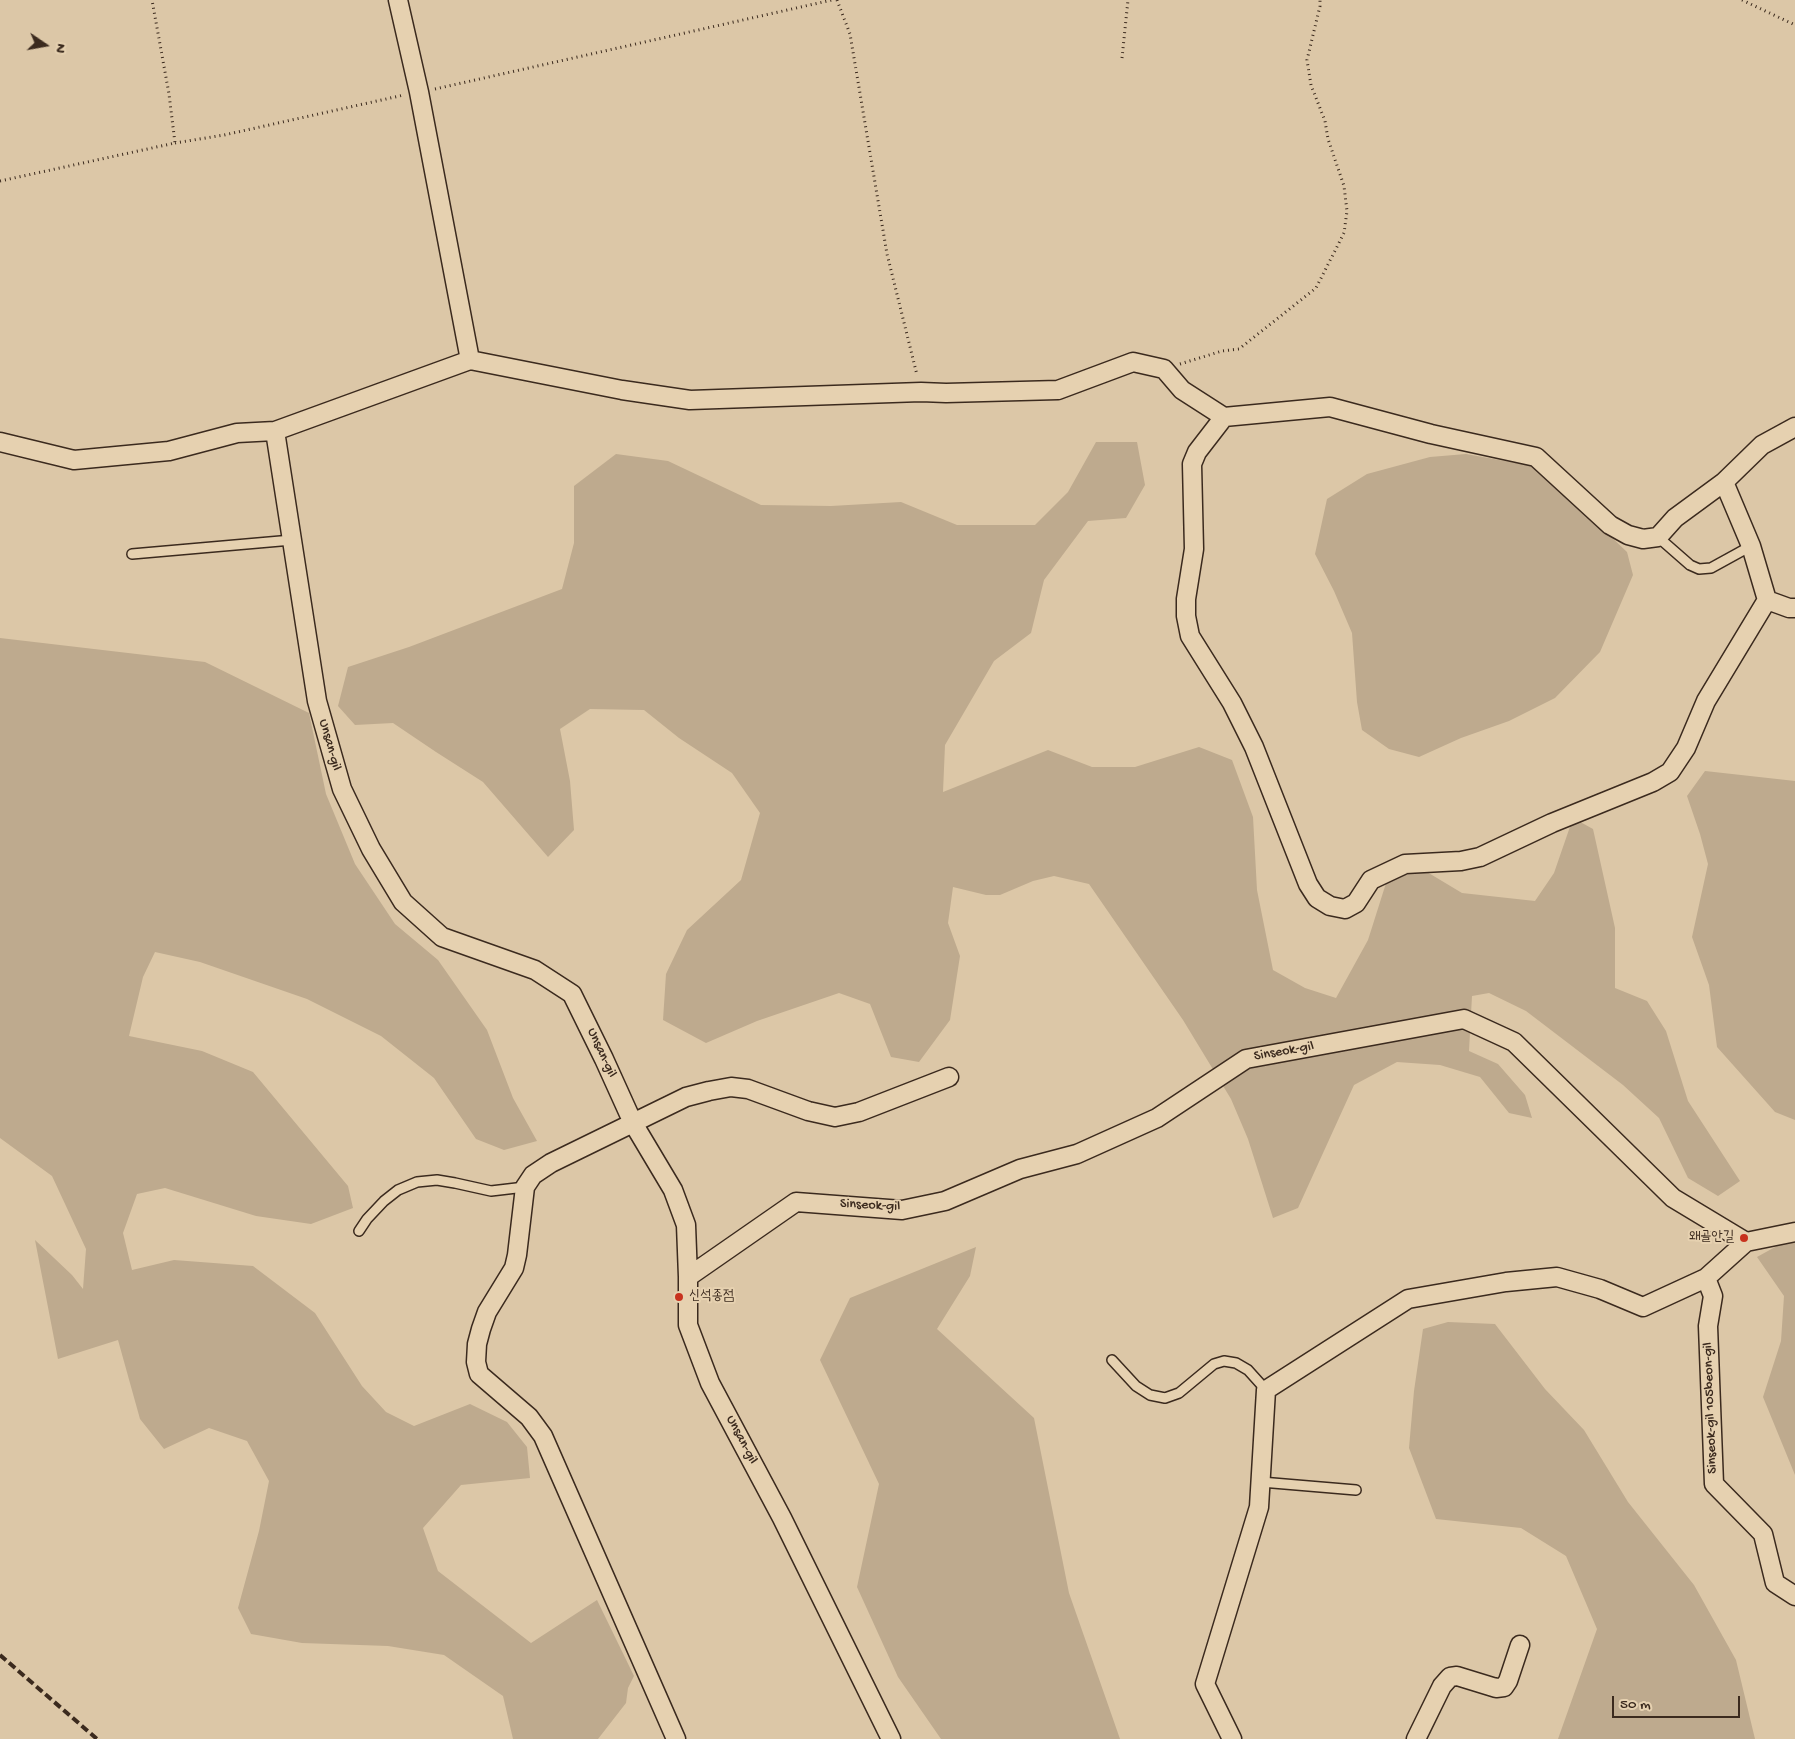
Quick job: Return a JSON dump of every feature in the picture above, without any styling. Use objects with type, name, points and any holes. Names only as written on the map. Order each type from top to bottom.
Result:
[{"type":"street","points":[[398,0],[419,92],[470,360]]},
{"type":"street","points":[[0,442],[74,460],[169,451],[237,433],[275,431],[470,360],[622,390],[690,400],[921,392],[1058,390],[1133,362],[1164,369],[1182,390],[1224,417],[1330,407],[1431,434],[1536,456],[1610,524],[1628,535],[1643,540],[1658,536],[1675,518],[1724,482],[1762,445],[1795,426]]},
{"type":"street","points":[[1224,417],[1197,452],[1192,464],[1194,483],[1194,549],[1186,599],[1186,616],[1190,636],[1232,703],[1254,746],[1308,884],[1318,898],[1330,906],[1345,909],[1356,904],[1371,880],[1405,864],[1461,861],[1480,857],[1552,823],[1654,782],[1670,772],[1686,748],[1706,701],[1768,600],[1751,546],[1724,482]]},
{"type":"street","name":"Unsan-gil","points":[[275,431],[317,701],[342,789],[370,849],[402,902],[442,937],[535,970],[572,994],[633,1123],[673,1190],[686,1224],[688,1325],[710,1382],[782,1518],[891,1739]]},
{"type":"street","points":[[1768,600],[1789,608],[1795,608]]},
{"type":"street","name":"Sinseok-gil","points":[[688,1276],[796,1202],[902,1210],[945,1202],[1020,1169],[1077,1154],[1157,1118],[1246,1059],[1464,1019],[1514,1042],[1673,1198],[1746,1242]]},
{"type":"street","points":[[676,1739],[543,1436],[529,1417],[479,1374],[476,1362],[477,1344],[481,1329],[487,1312],[514,1268],[518,1256],[525,1187],[533,1175],[551,1163],[686,1097],[731,1087],[748,1089],[808,1112],[835,1117],[859,1112],[949,1077]]},
{"type":"street","points":[[1232,1739],[1205,1684],[1259,1507],[1266,1390],[1408,1299],[1506,1282],[1557,1277],[1600,1289],[1643,1307],[1706,1278],[1746,1242],[1795,1232]]},
{"type":"street","name":"Sinseok-gil 105beon-gil","points":[[1706,1278],[1713,1296],[1708,1326],[1714,1484],[1763,1534],[1775,1583],[1795,1596]]},
{"type":"street","points":[[1416,1739],[1442,1686],[1450,1677],[1457,1676],[1496,1688],[1504,1687],[1508,1681],[1520,1645]]},
{"type":"lane","points":[[1658,536],[1690,564],[1699,569],[1711,568],[1751,546]]},
{"type":"lane","points":[[132,554],[292,540]]},
{"type":"lane","points":[[359,1231],[367,1219],[384,1201],[398,1190],[417,1182],[437,1180],[491,1191],[525,1187]]},
{"type":"lane","points":[[1112,1360],[1136,1386],[1150,1395],[1165,1398],[1179,1394],[1214,1364],[1224,1361],[1248,1370],[1266,1390]]},
{"type":"lane","points":[[1261,1482],[1356,1490]]},
{"type":"path","points":[[152,0],[170,94],[175,143]]},
{"type":"path","points":[[0,181],[175,143],[224,135],[832,0]]},
{"type":"path","points":[[837,0],[850,34],[887,254],[921,392]]},
{"type":"path","points":[[1122,58],[1128,0]]},
{"type":"path","points":[[1164,369],[1222,351],[1239,349],[1316,288],[1344,233],[1347,211],[1344,186],[1328,139],[1326,121],[1311,85],[1307,60],[1320,0]]},
{"type":"path","points":[[1742,0],[1795,25]]},
{"type":"shaded area","points":[[1096,442],[1137,442],[1145,485],[1126,518],[1088,521],[1044,580],[1031,633],[994,661],[945,745],[943,792],[1048,750],[1092,767],[1135,767],[1199,747],[1232,760],[1253,817],[1257,890],[1273,970],[1305,988],[1336,998],[1368,940],[1387,880],[1422,869],[1462,893],[1535,901],[1554,873],[1573,818],[1593,829],[1615,928],[1615,988],[1647,1001],[1666,1031],[1688,1101],[1740,1181],[1718,1196],[1688,1178],[1659,1118],[1623,1085],[1526,1011],[1489,993],[1472,996],[1469,1051],[1498,1064],[1525,1095],[1532,1118],[1509,1113],[1480,1077],[1440,1065],[1397,1062],[1354,1085],[1298,1208],[1273,1218],[1248,1139],[1231,1099],[1183,1020],[1089,884],[1054,876],[1033,881],[1000,895],[986,895],[953,887],[948,923],[960,956],[950,1020],[919,1062],[891,1057],[870,1004],[839,993],[757,1021],[706,1043],[663,1020],[666,974],[687,930],[741,880],[760,813],[732,773],[679,738],[644,710],[590,709],[560,729],[570,781],[574,830],[548,857],[483,782],[393,723],[355,725],[338,706],[348,667],[409,647],[562,589],[574,543],[574,486],[616,454],[668,461],[761,505],[831,506],[901,502],[957,525],[1035,525],[1068,492]]},
{"type":"shaded area","points":[[1466,454],[1538,467],[1627,552],[1633,575],[1600,652],[1555,698],[1509,721],[1461,738],[1419,757],[1389,749],[1362,730],[1357,702],[1352,633],[1334,591],[1315,554],[1327,499],[1367,474],[1430,457]]},
{"type":"shaded area","points":[[0,638],[205,662],[309,713],[326,794],[355,864],[395,924],[438,960],[487,1030],[513,1098],[537,1141],[504,1150],[476,1139],[434,1078],[381,1036],[307,999],[200,962],[155,952],[143,977],[129,1036],[202,1051],[253,1072],[348,1186],[353,1208],[311,1224],[256,1216],[165,1188],[137,1194],[123,1233],[132,1270],[174,1260],[253,1266],[315,1313],[362,1386],[386,1412],[414,1426],[470,1404],[507,1422],[527,1447],[530,1478],[461,1485],[423,1528],[438,1571],[531,1643],[597,1600],[634,1676],[628,1688],[626,1703],[598,1739],[513,1739],[503,1696],[444,1655],[388,1646],[302,1643],[251,1634],[238,1608],[259,1531],[269,1481],[247,1441],[209,1428],[164,1449],[140,1419],[118,1340],[58,1359],[35,1240],[72,1275],[83,1289],[86,1249],[52,1176],[0,1138]]},
{"type":"shaded area","points":[[1705,771],[1795,781],[1795,1120],[1775,1112],[1717,1047],[1709,985],[1692,937],[1708,864],[1687,796]]},
{"type":"shaded area","points":[[1795,1236],[1795,1475],[1763,1397],[1781,1341],[1784,1296],[1757,1257]]},
{"type":"shaded area","points":[[976,1247],[970,1276],[937,1329],[1034,1418],[1069,1593],[1120,1739],[941,1739],[898,1677],[857,1587],[879,1484],[820,1360],[850,1298]]},
{"type":"shaded area","points":[[1448,1322],[1495,1324],[1545,1389],[1584,1430],[1628,1502],[1694,1585],[1736,1660],[1755,1739],[1558,1739],[1597,1629],[1566,1556],[1521,1528],[1436,1519],[1409,1448],[1414,1391],[1423,1329]]},
{"type":"railway","points":[[0,1655],[97,1739]]},
{"type":"place","name":"왜골안길","points":[[1744,1238]]},
{"type":"place","name":"신석종점","points":[[679,1297]]}]
